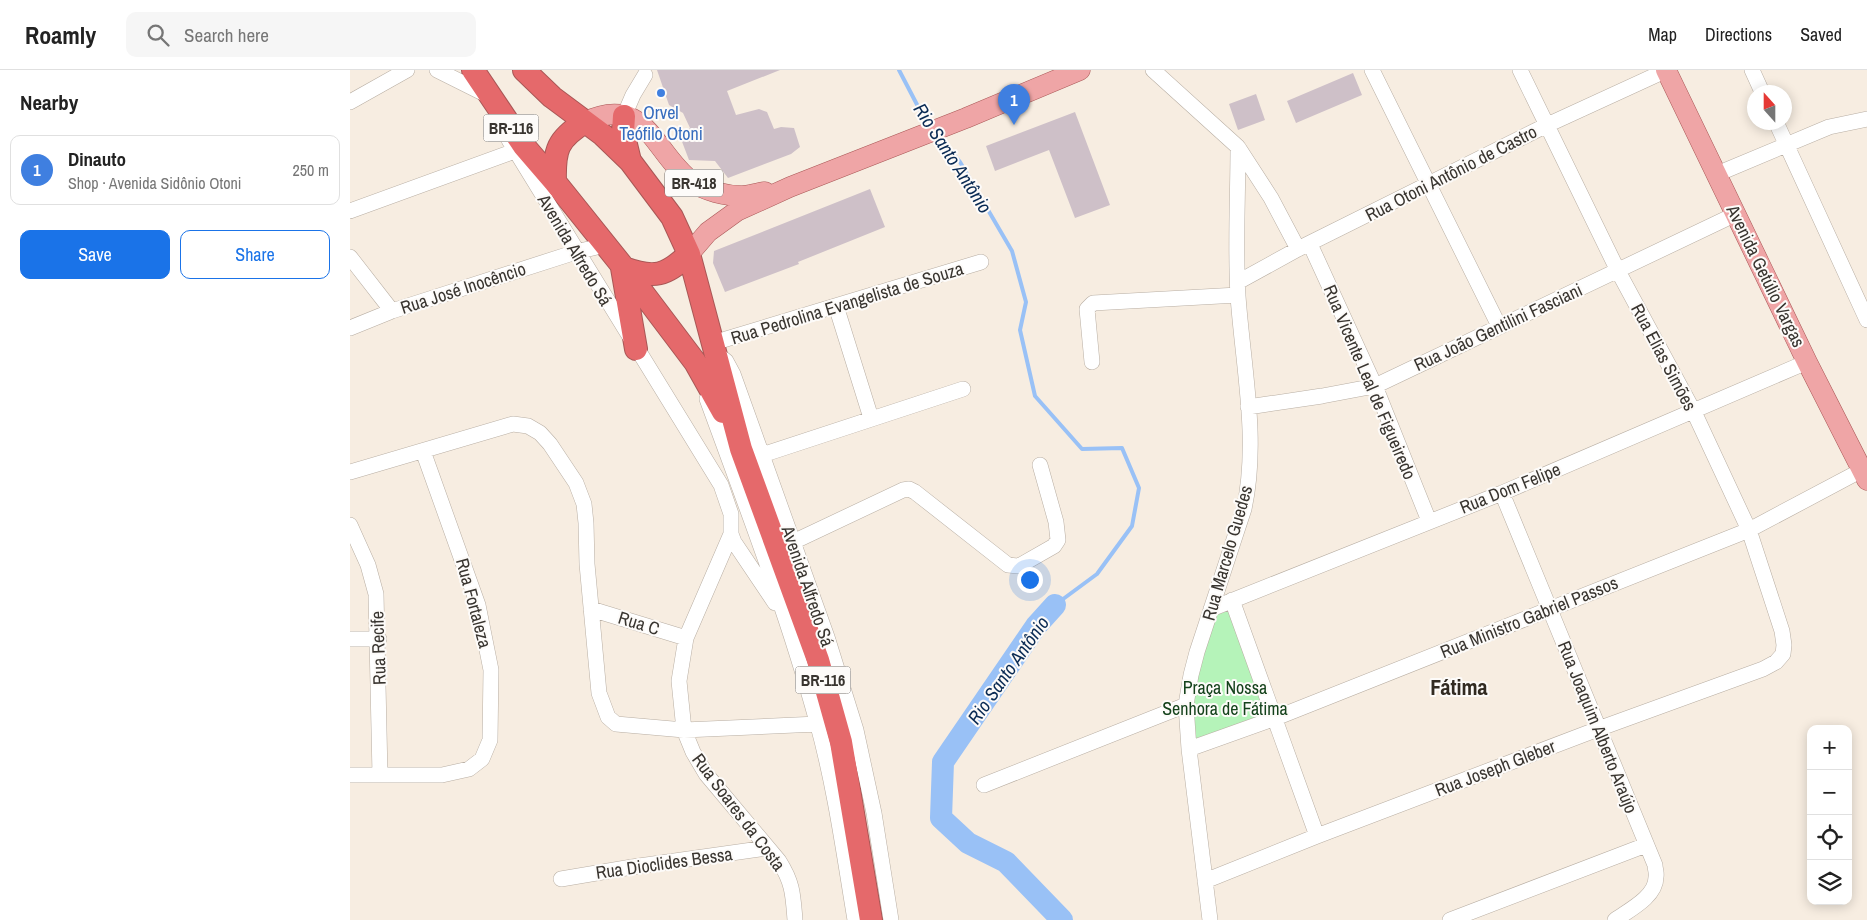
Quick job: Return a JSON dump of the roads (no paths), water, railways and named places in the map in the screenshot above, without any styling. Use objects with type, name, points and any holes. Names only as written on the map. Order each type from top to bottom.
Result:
[{"type":"highway","name":"Avenida Alfredo Sá","points":[[473,70],[507,122],[519,148],[555,182],[623,266]]},
{"type":"highway","name":"Avenida Alfredo Sá","points":[[524,70],[552,97],[603,135],[630,161],[672,216],[689,254],[708,352],[740,449],[818,660],[836,724],[848,780],[871,920]]},
{"type":"highway","points":[[624,116],[623,132],[630,161]]},
{"type":"highway","points":[[519,148],[585,122]]},
{"type":"highway","points":[[555,182],[554,159],[559,143],[585,122]]},
{"type":"highway","points":[[623,266],[641,274],[653,276],[667,272],[689,254]]},
{"type":"highway","points":[[623,266],[636,348]]},
{"type":"highway","name":"BR-116","points":[[623,266],[708,352]]},
{"type":"main road","name":"BR-418","points":[[689,254],[720,221],[737,211],[790,187],[966,118],[1080,70]]},
{"type":"main road","name":"Avenida Getúlio Vargas","points":[[1667,70],[1807,362],[1865,475]]},
{"type":"main road","name":"BR-418","points":[[585,122],[624,116],[634,119],[645,127],[674,165],[692,182],[719,193],[743,196],[790,187]]},
{"type":"street","points":[[437,70],[490,97]]},
{"type":"street","points":[[1152,70],[1238,147]]},
{"type":"street","points":[[1372,70],[1499,326]]},
{"type":"street","name":"Rua Elias Simões","points":[[1520,70],[1545,126],[1618,270],[1694,412],[1749,530],[1782,631],[1783,654]]},
{"type":"street","name":"Rua Otoni Antônio de Castro","points":[[1238,289],[1304,246],[1545,126],[1667,70]]},
{"type":"street","points":[[1752,70],[1759,85]]},
{"type":"street","points":[[350,102],[398,72]]},
{"type":"street","points":[[624,116],[633,95],[645,75]]},
{"type":"street","points":[[1717,174],[1829,126],[1867,119]]},
{"type":"street","points":[[1780,130],[1867,320]]},
{"type":"street","name":"Rua Vicente Leal de Figueiredo","points":[[1238,147],[1304,246],[1375,386],[1429,521]]},
{"type":"street","name":"Rua Marcelo Guedes","points":[[1210,920],[1189,748],[1186,705],[1191,675],[1244,509],[1248,488],[1250,461],[1248,407],[1238,289],[1238,147]]},
{"type":"street","points":[[350,211],[519,148]]},
{"type":"street","name":"Avenida Alfredo Sá","points":[[519,148],[576,252],[725,494],[731,514],[731,534]]},
{"type":"street","name":"Rua João Gentilini Fasciani","points":[[1248,407],[1375,386],[1736,214]]},
{"type":"street","name":"Rua José Inocêncio","points":[[350,328],[392,311],[576,252],[605,246]]},
{"type":"street","points":[[350,257],[392,311]]},
{"type":"street","name":"Rua Pedrolina Evangelista de Souza","points":[[708,352],[836,306],[981,262]]},
{"type":"street","points":[[1092,362],[1087,309],[1093,303],[1238,289]]},
{"type":"street","points":[[836,306],[871,418]]},
{"type":"street","name":"Avenida Alfredo Sá","points":[[855,920],[818,724],[789,624],[700,379],[708,352],[726,361],[733,374],[827,637],[856,730],[874,813],[891,920]]},
{"type":"street","name":"Rua Dom Felipe","points":[[1211,609],[1502,492],[1694,412],[1807,362]]},
{"type":"street","points":[[762,455],[871,418],[963,390]]},
{"type":"street","points":[[350,472],[513,424],[528,426],[540,433],[550,444],[576,483],[584,504],[599,693],[603,708],[608,717],[616,724],[684,730],[818,724]]},
{"type":"street","name":"Rua Fortaleza","points":[[380,775],[442,775],[468,769],[482,759],[490,740],[491,670],[478,605],[423,451]]},
{"type":"street","points":[[793,542],[903,490],[909,489],[1008,565],[1019,566],[1054,546],[1058,540],[1056,522],[1040,465]]},
{"type":"street","name":"Rua Ministro Gabriel Passos","points":[[1189,748],[1273,719],[1749,530],[1865,475]]},
{"type":"street","name":"Rua Joaquim Alberto Araújo","points":[[1502,492],[1655,865],[1657,879],[1652,891],[1638,904],[1615,920]]},
{"type":"street","points":[[731,514],[741,494]]},
{"type":"street","name":"Rua Recife","points":[[350,525],[368,565],[376,594],[379,639],[380,775]]},
{"type":"street","points":[[731,534],[738,549],[789,624]]},
{"type":"street","name":"Rua Soares da Costa","points":[[731,534],[686,638],[679,680],[684,730],[693,752],[706,774],[779,861],[788,875],[792,888],[795,920]]},
{"type":"street","points":[[1232,600],[1273,719],[1317,836]]},
{"type":"street","name":"Rua C","points":[[591,609],[686,638]]},
{"type":"street","points":[[350,639],[379,639]]},
{"type":"street","name":"Rua Joseph Gleber","points":[[1205,881],[1317,836],[1598,729],[1756,672],[1776,662],[1783,654]]},
{"type":"street","points":[[984,785],[1186,705]]},
{"type":"street","points":[[350,775],[380,775]]},
{"type":"street","points":[[1450,920],[1646,845]]},
{"type":"street","name":"Rua Dioclides Bessa","points":[[561,879],[767,848]]},
{"type":"waterway","name":"Rio Santo Antônio","points":[[899,70],[930,126]]},
{"type":"waterway","name":"Rio Santo Antônio","points":[[938,135],[960,162],[1012,251],[1026,302],[1020,330],[1035,396],[1082,449],[1122,448],[1139,488],[1132,526],[1097,574],[1055,605]]},
{"type":"waterway","name":"Rio Santo Antônio","points":[[1055,605],[1036,626],[943,762],[941,818],[968,843],[1006,862],[1062,920]]},
{"type":"place","name":"Orvel Teófilo Otoni","points":[[661,93]]},
{"type":"place","name":"Dinauto","points":[[1014,125]]},
{"type":"district","name":"Fátima","points":[[1459,687]]},
{"type":"park label","name":"Praça Nossa Senhora de Fátima","points":[[1225,698]]}]
